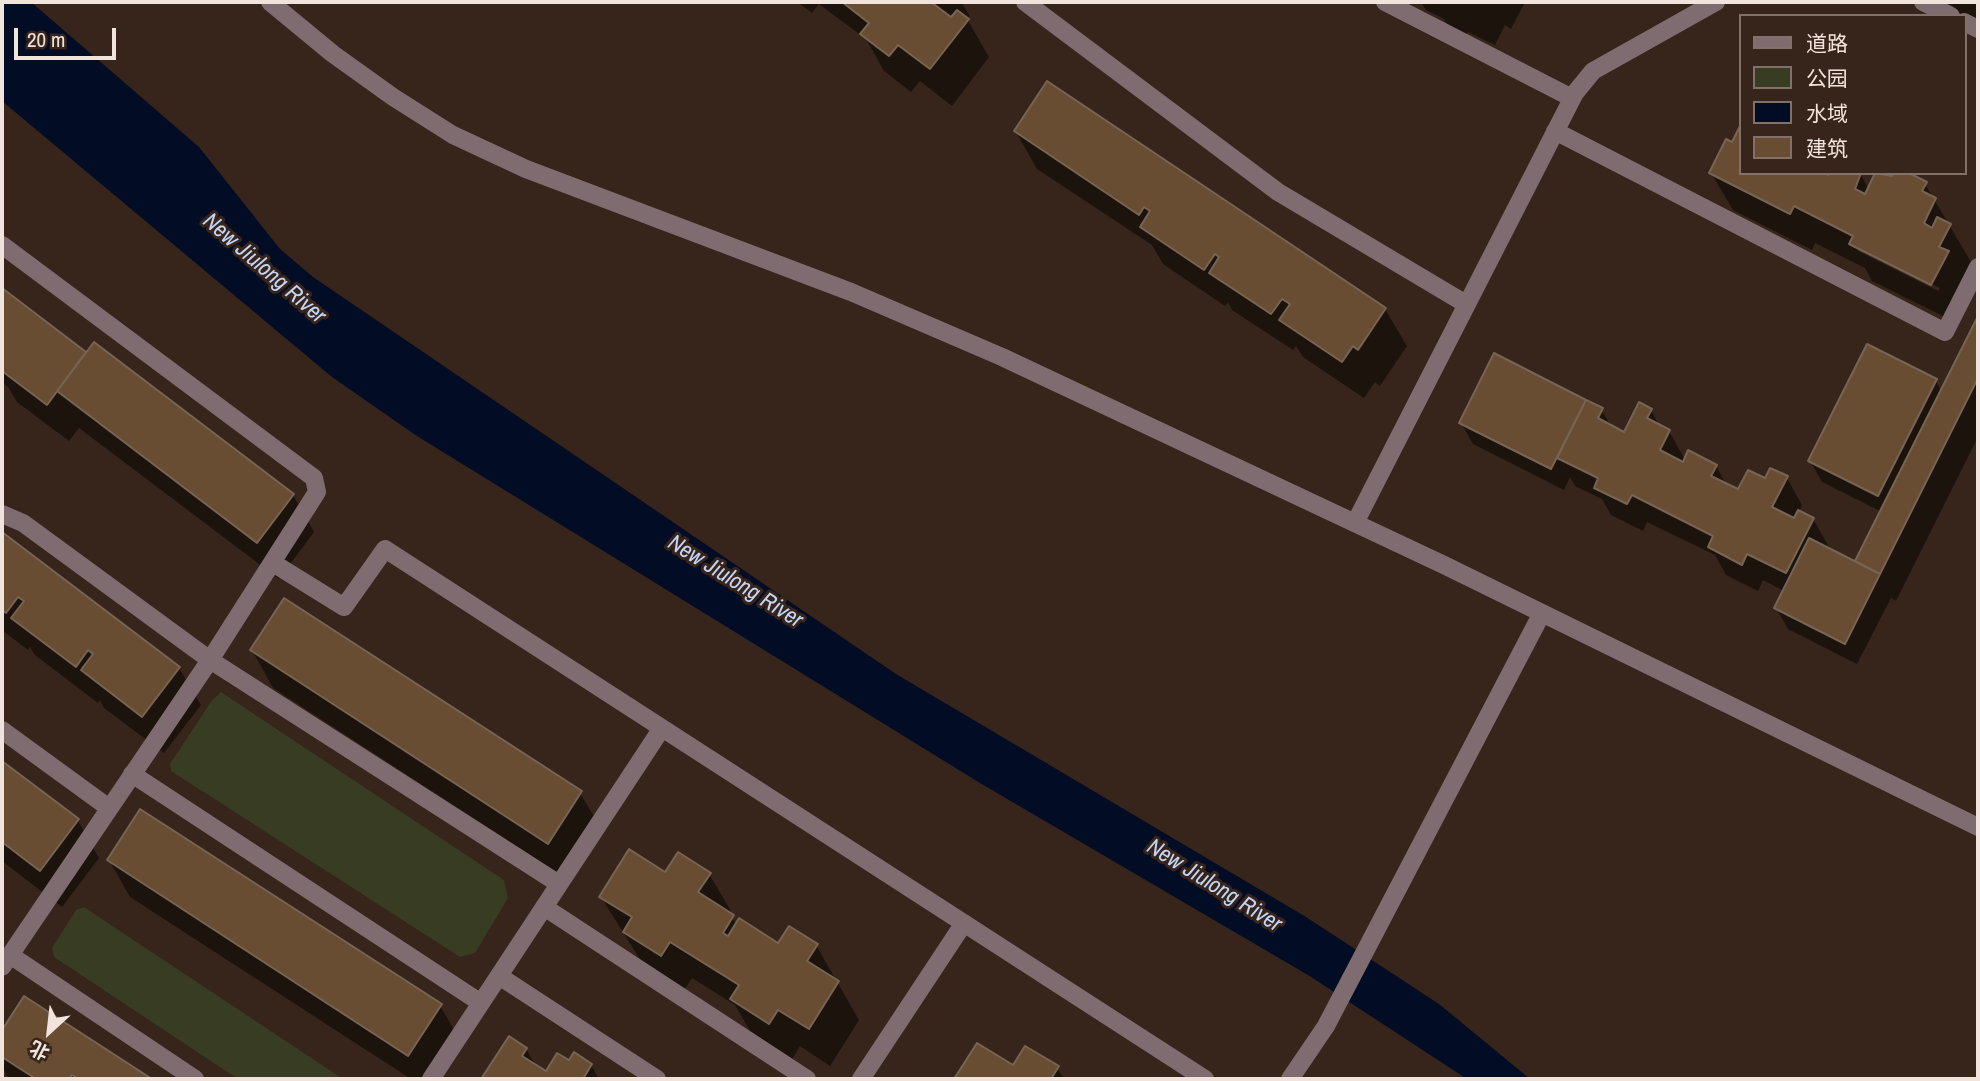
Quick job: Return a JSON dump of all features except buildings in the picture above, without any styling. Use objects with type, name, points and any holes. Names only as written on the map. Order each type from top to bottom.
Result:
[{"type":"street","points":[[270,2],[333,54],[453,135],[526,169],[851,292],[977,346],[1355,523],[1978,827]]},
{"type":"street","points":[[1025,2],[1278,192],[1466,304]]},
{"type":"street","points":[[1385,2],[1572,98]]},
{"type":"street","points":[[1355,523],[1572,98],[1593,71],[1716,2]]},
{"type":"street","points":[[1923,2],[1947,14]]},
{"type":"street","points":[[1555,131],[1945,332],[1978,267]]},
{"type":"street","points":[[2,245],[314,478],[317,492],[273,563],[6,961],[195,1079]]},
{"type":"street","points":[[2,514],[23,523],[210,660],[559,884]]},
{"type":"street","points":[[273,563],[344,607],[386,549],[1205,1079]]},
{"type":"street","points":[[1290,1079],[1326,1026],[1376,934],[1542,613]]},
{"type":"street","points":[[431,1079],[662,728]]},
{"type":"street","points":[[2,730],[109,808]]},
{"type":"street","points":[[132,774],[481,1003]]},
{"type":"street","points":[[544,907],[807,1079]]},
{"type":"street","points":[[861,1079],[964,923]]},
{"type":"street","points":[[499,976],[657,1079]]},
{"type":"green space","points":[[221,692],[504,880],[508,898],[475,953],[460,957],[171,771],[170,764],[212,700]]},
{"type":"green space","points":[[84,907],[343,1079],[238,1079],[54,957],[52,948],[76,910]]},
{"type":"water","name":"New Jiulong River","points":[[2,2],[31,2],[199,147],[280,249],[313,277],[896,674],[1306,917],[1439,1004],[1530,1079],[1467,1079],[1308,975],[980,783],[417,436],[332,377],[2,101]]}]
